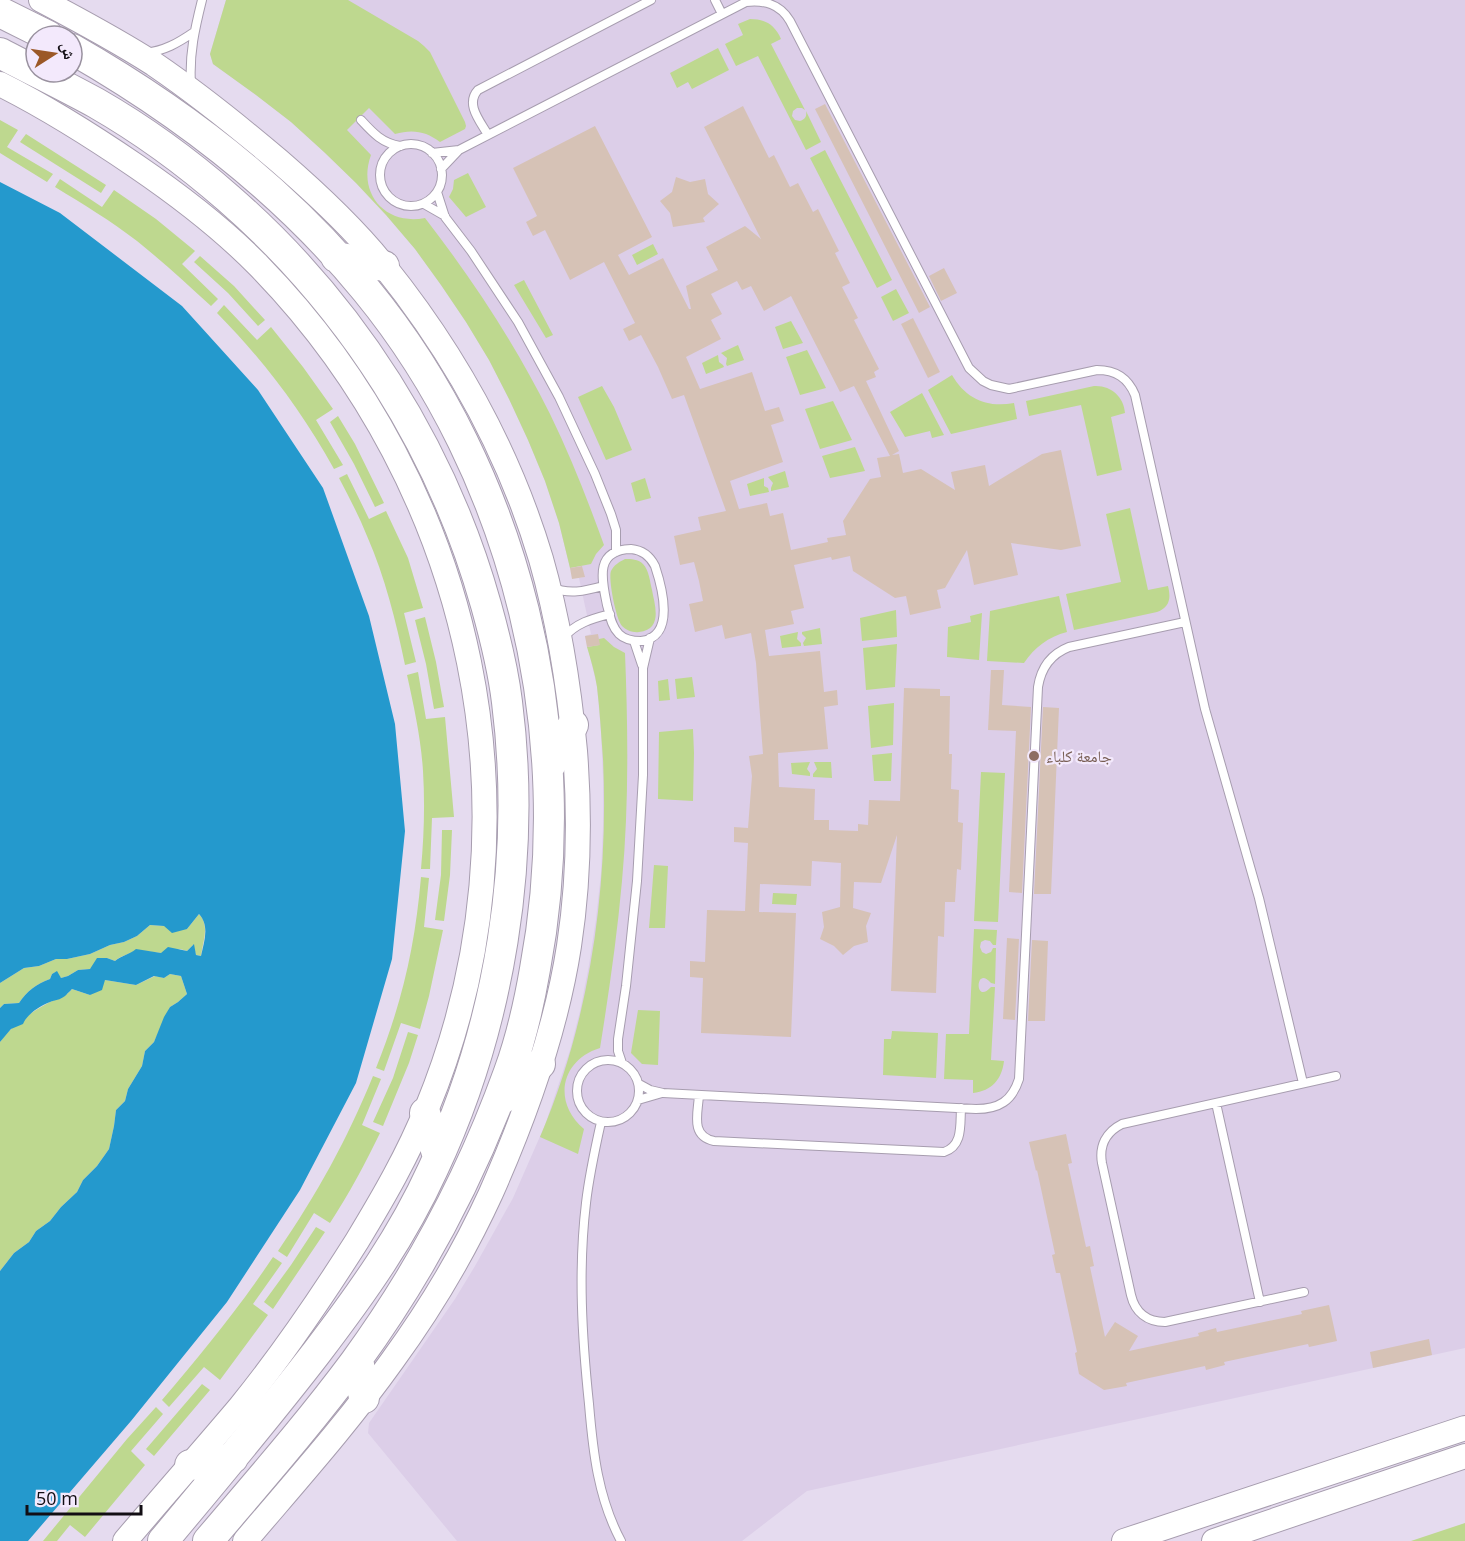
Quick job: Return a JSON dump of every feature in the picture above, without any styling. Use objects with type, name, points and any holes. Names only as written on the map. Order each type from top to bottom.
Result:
[{"type":"highway","points":[[0,12],[24,24]]},
{"type":"highway","points":[[0,53],[100,105],[166,148],[227,197],[284,251],[335,310],[381,374],[420,441],[454,512],[486,605],[507,699],[512,766],[513,840],[505,922],[490,1003],[461,1103],[415,1206],[373,1276],[303,1370],[163,1541]]},
{"type":"highway","points":[[84,56],[148,96],[204,136],[271,192],[366,290],[414,357],[456,428],[474,465],[507,551],[527,621],[541,692],[548,769],[550,825],[548,866],[539,948],[511,1068],[478,1149],[440,1228],[395,1304],[358,1358],[352,1390],[208,1541]]},
{"type":"highway","points":[[336,257],[384,266]]},
{"type":"highway","points":[[548,769],[573,725]]},
{"type":"highway","points":[[498,1103],[540,1064]]},
{"type":"highway","points":[[425,1113],[438,1158]]},
{"type":"highway","points":[[352,1390],[333,1372],[333,1360],[362,1313],[370,1296],[373,1276]]},
{"type":"highway","points":[[190,1465],[233,1458]]},
{"type":"street","points":[[41,0],[137,54],[191,90],[253,138],[307,185],[384,266],[453,363],[494,438],[524,508],[538,551],[561,642],[568,687],[578,790],[579,830],[574,909],[552,1026],[525,1109],[489,1197],[445,1281],[420,1321],[393,1360],[352,1390],[272,1510],[245,1541]]},
{"type":"street","points":[[0,84],[81,129],[207,218],[258,265],[336,357],[390,443],[409,480],[441,557],[468,650],[482,739],[485,847],[482,885],[468,977],[448,1050],[425,1113],[396,1174],[347,1256],[282,1353],[241,1406],[125,1541]]},
{"type":"street","points":[[1124,1541],[1465,1428]]},
{"type":"street","points":[[1214,1541],[1465,1456]]},
{"type":"street","points":[[272,1510],[270,1532],[272,1541]]},
{"type":"lane","points":[[191,90],[194,32],[202,0]]},
{"type":"lane","points":[[488,135],[472,105],[473,97],[478,90],[651,0]]},
{"type":"lane","points":[[715,0],[722,14]]},
{"type":"lane","points":[[441,169],[459,150],[746,2],[761,0],[775,5],[786,15],[969,368],[975,375],[991,385],[1009,388],[1105,370],[1127,381],[1132,388],[1212,736],[1265,920],[1303,1083]]},
{"type":"lane","points":[[137,54],[168,48],[194,32]]},
{"type":"lane","points":[[361,120],[387,143],[400,146]]},
{"type":"lane","points":[[376,135],[385,159]]},
{"type":"lane","points":[[413,144],[432,153],[441,169],[442,177],[434,197],[423,204],[408,206],[393,201],[387,196],[380,173],[385,159],[394,149],[413,144]]},
{"type":"lane","points":[[432,153],[459,150]]},
{"type":"lane","points":[[437,192],[445,217],[495,286],[540,359],[578,435],[616,530],[631,549]]},
{"type":"lane","points":[[423,204],[445,217]]},
{"type":"lane","points":[[616,530],[616,552]]},
{"type":"lane","points":[[631,549],[637,550],[652,560],[657,572],[664,607],[664,619],[659,630],[645,640],[634,641],[618,633],[612,624],[603,586],[603,567],[611,556],[616,552],[631,549]]},
{"type":"lane","points":[[548,586],[561,591],[575,592],[603,586]]},
{"type":"lane","points":[[561,642],[570,631],[582,623],[610,614]]},
{"type":"lane","points":[[639,1084],[663,1093],[984,1109],[1000,1105],[1013,1094],[1019,1079],[1038,687],[1041,672],[1055,654],[1069,647],[1185,622]]},
{"type":"lane","points":[[622,1063],[618,1051],[618,1039],[638,870],[643,775],[643,668],[650,638]]},
{"type":"lane","points":[[634,641],[643,668]]},
{"type":"lane","points":[[604,1060],[618,1039]]},
{"type":"lane","points":[[604,1060],[622,1063],[632,1071],[639,1084],[640,1095],[636,1107],[627,1117],[614,1122],[601,1122],[587,1115],[582,1109],[577,1094],[577,1086],[584,1071],[589,1066],[604,1060]]},
{"type":"lane","points":[[1304,1292],[1172,1321],[1158,1322],[1140,1313],[1132,1302],[1101,1156],[1103,1143],[1110,1131],[1122,1124],[1336,1076]]},
{"type":"lane","points":[[638,1100],[663,1093]]},
{"type":"lane","points":[[699,1095],[697,1126],[700,1135],[714,1141],[749,1143],[944,1152],[952,1149],[958,1141],[961,1108]]},
{"type":"lane","points":[[1216,1103],[1260,1302]]},
{"type":"lane","points":[[601,1122],[586,1203],[582,1327],[594,1455],[602,1496],[621,1541]]},
{"type":"shaded area","name":"جامعة كلباء","points":[[226,0],[1465,0],[1465,1348],[807,1491],[742,1541],[457,1541],[368,1433],[369,1423],[455,1299],[513,1198],[545,1125],[570,1050],[580,1011],[596,919],[603,826],[601,732],[597,686],[585,636],[591,634],[579,578],[584,577],[582,566],[570,568],[559,523],[545,481],[489,360],[466,322],[415,249],[356,183],[324,152],[291,122],[213,64],[210,54]]},
{"type":"green space","points":[[226,0],[348,0],[418,41],[430,52],[465,122],[465,129],[440,142],[419,132],[395,134],[369,108],[347,130],[371,155],[368,182],[371,194],[378,204],[387,212],[398,217],[425,218],[460,265],[508,338],[565,446],[604,545],[591,564],[570,568],[559,523],[545,481],[509,399],[466,322],[415,249],[356,183],[324,152],[291,122],[213,64],[210,54]]},
{"type":"green space","points":[[750,19],[769,24],[781,39],[771,44],[805,110],[797,108],[793,111],[792,116],[795,120],[800,121],[805,118],[806,111],[821,142],[806,150],[758,56],[736,66],[725,44],[743,35],[738,24]]},
{"type":"green space","points":[[718,48],[729,70],[692,89],[688,82],[677,88],[670,73]]},
{"type":"green space","points":[[0,120],[18,130],[7,147],[53,174],[47,182],[0,153]]},
{"type":"green space","points":[[26,134],[106,185],[101,193],[20,142]]},
{"type":"green space","points":[[825,150],[892,280],[877,288],[810,158]]},
{"type":"green space","points":[[468,173],[486,207],[466,217],[449,197],[454,180]]},
{"type":"green space","points":[[60,179],[102,207],[114,190],[156,219],[195,251],[182,264],[218,299],[211,306],[137,241],[55,187]]},
{"type":"green space","points":[[653,244],[658,254],[637,265],[632,255]]},
{"type":"green space","points":[[200,256],[234,286],[265,320],[258,326],[228,293],[194,262]]},
{"type":"green space","points":[[524,280],[553,335],[546,338],[514,285]]},
{"type":"green space","points":[[896,289],[909,313],[893,321],[881,297]]},
{"type":"green space","points":[[224,305],[257,340],[271,327],[303,367],[333,409],[316,420],[343,465],[334,469],[309,427],[281,387],[217,313]]},
{"type":"green space","points":[[791,321],[803,343],[783,349],[775,327]]},
{"type":"green space","points":[[738,345],[744,360],[727,366],[727,358],[721,353]]},
{"type":"green space","points":[[807,350],[826,388],[800,395],[786,357]]},
{"type":"green space","points":[[718,355],[719,362],[724,367],[706,374],[702,363]]},
{"type":"green space","points":[[952,375],[964,390],[978,400],[995,404],[1014,403],[1017,419],[951,434],[928,390]]},
{"type":"green space","points":[[602,386],[614,407],[632,450],[606,460],[578,397]]},
{"type":"green space","points":[[1100,386],[1116,393],[1125,413],[1111,417],[1122,470],[1097,476],[1081,405],[1029,416],[1026,401]]},
{"type":"green space","points":[[922,393],[944,435],[932,438],[930,431],[905,437],[890,412]]},
{"type":"green space","points":[[833,401],[852,440],[820,449],[805,409]]},
{"type":"green space","points":[[338,416],[355,444],[384,503],[375,507],[330,422]]},
{"type":"green space","points":[[855,447],[865,471],[830,478],[822,456]]},
{"type":"green space","points":[[785,471],[789,487],[771,491],[773,483],[768,477]]},
{"type":"green space","points":[[347,474],[369,519],[386,511],[408,558],[423,608],[404,613],[416,662],[405,665],[385,583],[361,521],[339,478]]},
{"type":"green space","points":[[645,478],[651,498],[636,502],[631,483]]},
{"type":"green space","points":[[764,478],[764,486],[769,492],[750,496],[747,484]]},
{"type":"green space","points":[[1130,508],[1148,590],[1168,586],[1168,602],[1165,608],[1157,612],[1074,630],[1066,594],[1121,582],[1106,514]]},
{"type":"green space","points":[[625,559],[637,560],[645,567],[655,603],[656,616],[652,626],[639,632],[630,631],[622,626],[613,599],[611,571]]},
{"type":"green space","points":[[1059,596],[1067,632],[1043,643],[1024,663],[987,661],[990,611]]},
{"type":"green space","points":[[896,610],[897,637],[862,641],[860,618]]},
{"type":"green space","points":[[982,613],[979,660],[947,657],[948,627],[971,622],[970,616]]},
{"type":"green space","points":[[425,617],[444,707],[434,709],[415,620]]},
{"type":"green space","points":[[820,628],[822,644],[804,646],[806,638],[802,632]]},
{"type":"green space","points":[[798,632],[797,639],[801,646],[782,648],[780,636]]},
{"type":"green space","points":[[604,638],[625,653],[626,824],[618,923],[600,1048],[577,1062],[569,1072],[565,1083],[568,1107],[584,1129],[578,1154],[540,1137],[572,1047],[583,1000],[599,904],[603,856],[603,759],[597,687],[587,647],[599,645],[599,639]]},
{"type":"green space","points":[[897,644],[895,687],[866,690],[863,648]]},
{"type":"green space","points":[[418,672],[426,719],[445,717],[454,817],[432,818],[430,869],[421,869],[424,820],[423,771],[415,711],[407,675]]},
{"type":"green space","points":[[692,677],[695,697],[677,699],[675,679]]},
{"type":"green space","points":[[668,679],[670,700],[659,701],[658,681]]},
{"type":"green space","points":[[894,703],[893,745],[871,748],[868,706]]},
{"type":"green space","points":[[693,729],[693,801],[658,799],[659,732]]},
{"type":"green space","points":[[892,753],[891,781],[874,781],[872,755]]},
{"type":"green space","points":[[810,762],[807,769],[810,776],[792,774],[791,763]]},
{"type":"green space","points":[[814,762],[831,762],[832,778],[813,777],[817,769]]},
{"type":"green space","points":[[981,772],[1005,773],[998,922],[974,921]]},
{"type":"green space","points":[[442,830],[452,830],[450,875],[444,921],[435,920],[441,875]]},
{"type":"green space","points":[[654,865],[668,866],[665,928],[649,928]]},
{"type":"green space","points":[[421,877],[429,878],[424,927],[443,930],[420,1029],[401,1023],[384,1071],[376,1068],[393,1021],[406,974]]},
{"type":"green space","points":[[773,893],[797,894],[796,905],[772,904]]},
{"type":"green space","points":[[199,914],[205,929],[201,956],[196,955],[193,945],[187,951],[180,949],[161,953],[136,950],[115,961],[107,958],[90,969],[78,970],[61,978],[56,972],[50,979],[32,988],[19,1003],[4,1004],[0,1008],[0,983],[24,968],[39,966],[56,959],[90,954],[137,936],[150,925],[187,929]]},
{"type":"green space","points":[[974,929],[997,930],[996,945],[985,940],[981,942],[980,947],[986,954],[996,948],[995,984],[982,978],[979,981],[979,989],[985,992],[995,987],[991,1060],[1004,1061],[995,1083],[986,1090],[973,1093],[973,1080],[944,1079],[946,1034],[969,1034]]},
{"type":"green space","points":[[170,974],[181,976],[187,994],[170,1007],[154,1042],[145,1051],[142,1066],[128,1089],[125,1101],[116,1110],[109,1149],[83,1180],[77,1192],[50,1221],[36,1231],[29,1242],[14,1253],[0,1271],[0,1042],[22,1020],[48,1003],[63,997],[72,989],[90,995],[105,980],[136,985],[155,976],[164,978]]},
{"type":"green space","points":[[638,1010],[660,1011],[658,1065],[642,1064],[631,1053]]},
{"type":"green space","points":[[892,1031],[938,1033],[936,1078],[883,1075],[884,1039],[891,1039]]},
{"type":"green space","points":[[408,1032],[418,1035],[383,1126],[373,1122],[393,1078]]},
{"type":"green space","points":[[373,1076],[381,1079],[362,1125],[380,1133],[330,1223],[314,1213],[287,1257],[278,1251],[306,1209],[330,1166]]},
{"type":"green space","points":[[316,1227],[325,1232],[273,1309],[264,1302]]},
{"type":"green space","points":[[273,1257],[282,1263],[253,1304],[268,1315],[220,1380],[204,1367],[169,1407],[162,1400],[247,1294]]},
{"type":"green space","points":[[202,1384],[210,1390],[154,1456],[146,1449]]},
{"type":"green space","points":[[156,1407],[163,1414],[131,1451],[145,1465],[85,1537],[70,1525],[57,1541],[43,1541],[127,1439]]},
{"type":"green space","points":[[1465,1523],[1465,1541],[1411,1541]]},
{"type":"water","points":[[0,182],[60,213],[182,306],[258,390],[323,488],[369,616],[395,724],[405,831],[392,959],[356,1083],[300,1190],[227,1302],[131,1421],[28,1541],[0,1541],[0,1271],[14,1253],[29,1242],[36,1231],[50,1221],[77,1192],[83,1180],[109,1149],[116,1110],[125,1101],[128,1089],[142,1066],[145,1051],[154,1042],[170,1007],[187,994],[181,976],[170,974],[164,978],[154,976],[136,985],[105,980],[102,990],[90,995],[72,989],[63,997],[38,1008],[23,1024],[11,1029],[0,1042],[0,1008],[4,1004],[19,1003],[32,988],[50,979],[57,971],[61,978],[78,970],[90,969],[97,958],[115,961],[136,949],[161,953],[168,947],[187,951],[194,944],[196,955],[201,956],[205,929],[199,914],[187,929],[172,933],[164,926],[150,925],[137,936],[124,942],[110,945],[90,954],[56,959],[39,966],[24,968],[0,983]]},
{"type":"building","points":[[825,104],[930,307],[919,313],[815,109]]},
{"type":"building","points":[[743,106],[769,158],[774,155],[790,187],[798,183],[813,212],[818,209],[839,251],[835,253],[850,283],[842,287],[858,318],[854,320],[879,369],[874,372],[876,377],[866,381],[899,451],[892,455],[899,454],[903,473],[921,469],[955,490],[951,472],[985,465],[989,486],[1042,454],[1061,450],[1081,546],[1061,550],[1011,543],[1018,575],[974,585],[967,550],[945,588],[937,590],[941,608],[910,615],[906,596],[895,598],[853,571],[850,556],[832,560],[831,557],[794,565],[804,608],[791,611],[794,624],[765,630],[769,656],[820,651],[824,692],[837,690],[838,705],[824,707],[828,749],[778,753],[779,787],[815,789],[814,820],[829,820],[829,830],[858,831],[858,824],[868,825],[869,800],[900,801],[904,688],[940,689],[940,696],[950,696],[951,789],[959,790],[958,822],[963,823],[961,870],[957,869],[955,902],[945,902],[944,937],[938,936],[936,993],[891,991],[897,835],[881,883],[854,882],[853,908],[871,913],[866,926],[868,942],[854,946],[843,955],[834,946],[820,939],[824,927],[822,912],[840,907],[841,863],[812,861],[811,886],[760,884],[759,912],[796,913],[791,1037],[701,1033],[703,978],[690,977],[690,961],[705,962],[707,910],[745,911],[748,843],[734,842],[734,827],[748,828],[752,776],[749,756],[763,754],[756,663],[751,633],[725,639],[722,625],[695,632],[689,604],[703,601],[699,581],[694,562],[680,565],[674,536],[701,530],[698,517],[726,511],[684,395],[672,399],[641,335],[629,341],[623,329],[635,323],[604,262],[570,280],[545,230],[533,236],[526,222],[537,216],[513,168],[595,126],[652,237],[618,255],[629,275],[663,258],[691,309],[686,286],[718,270],[706,247],[745,226],[761,239],[704,127]],"holes":[[[737,281],[742,290],[751,286],[764,311],[791,296],[840,392],[854,386],[890,456],[877,458],[881,477],[870,479],[843,521],[846,535],[827,538],[828,542],[791,550],[783,513],[770,516],[767,503],[739,509],[730,481],[783,462],[771,425],[784,421],[779,407],[765,411],[752,372],[700,389],[686,357],[721,339],[711,320],[722,314],[711,294]]]},
{"type":"building","points":[[676,177],[690,182],[705,179],[708,194],[719,204],[703,218],[705,222],[673,227],[670,213],[660,201],[672,192]]},
{"type":"building","points":[[944,268],[957,293],[941,301],[929,276]]},
{"type":"building","points":[[913,318],[940,372],[928,378],[901,324]]},
{"type":"building","points":[[582,566],[585,577],[572,579],[570,568]]},
{"type":"building","points":[[598,634],[600,645],[587,647],[585,636]]},
{"type":"building","points":[[991,670],[1004,670],[1002,705],[1031,707],[1022,893],[1009,892],[1016,731],[988,730]]},
{"type":"building","points":[[1043,707],[1059,708],[1051,894],[1034,894]]},
{"type":"building","points":[[1007,938],[1019,939],[1015,1020],[1003,1019]]},
{"type":"building","points":[[1032,940],[1048,941],[1045,1021],[1028,1021]]},
{"type":"building","points":[[1066,1134],[1072,1163],[1068,1164],[1086,1247],[1090,1246],[1094,1266],[1090,1267],[1105,1337],[1115,1322],[1138,1336],[1129,1351],[1199,1336],[1198,1333],[1216,1328],[1217,1332],[1302,1314],[1301,1311],[1329,1305],[1337,1341],[1309,1347],[1308,1344],[1224,1362],[1225,1365],[1206,1370],[1205,1366],[1104,1390],[1079,1374],[1075,1353],[1077,1352],[1060,1273],[1056,1273],[1052,1255],[1055,1254],[1029,1142]]},
{"type":"building","points":[[1429,1339],[1432,1355],[1373,1368],[1370,1352]]},
{"type":"place","name":"جامعة كلباء","points":[[1034,756]]}]
